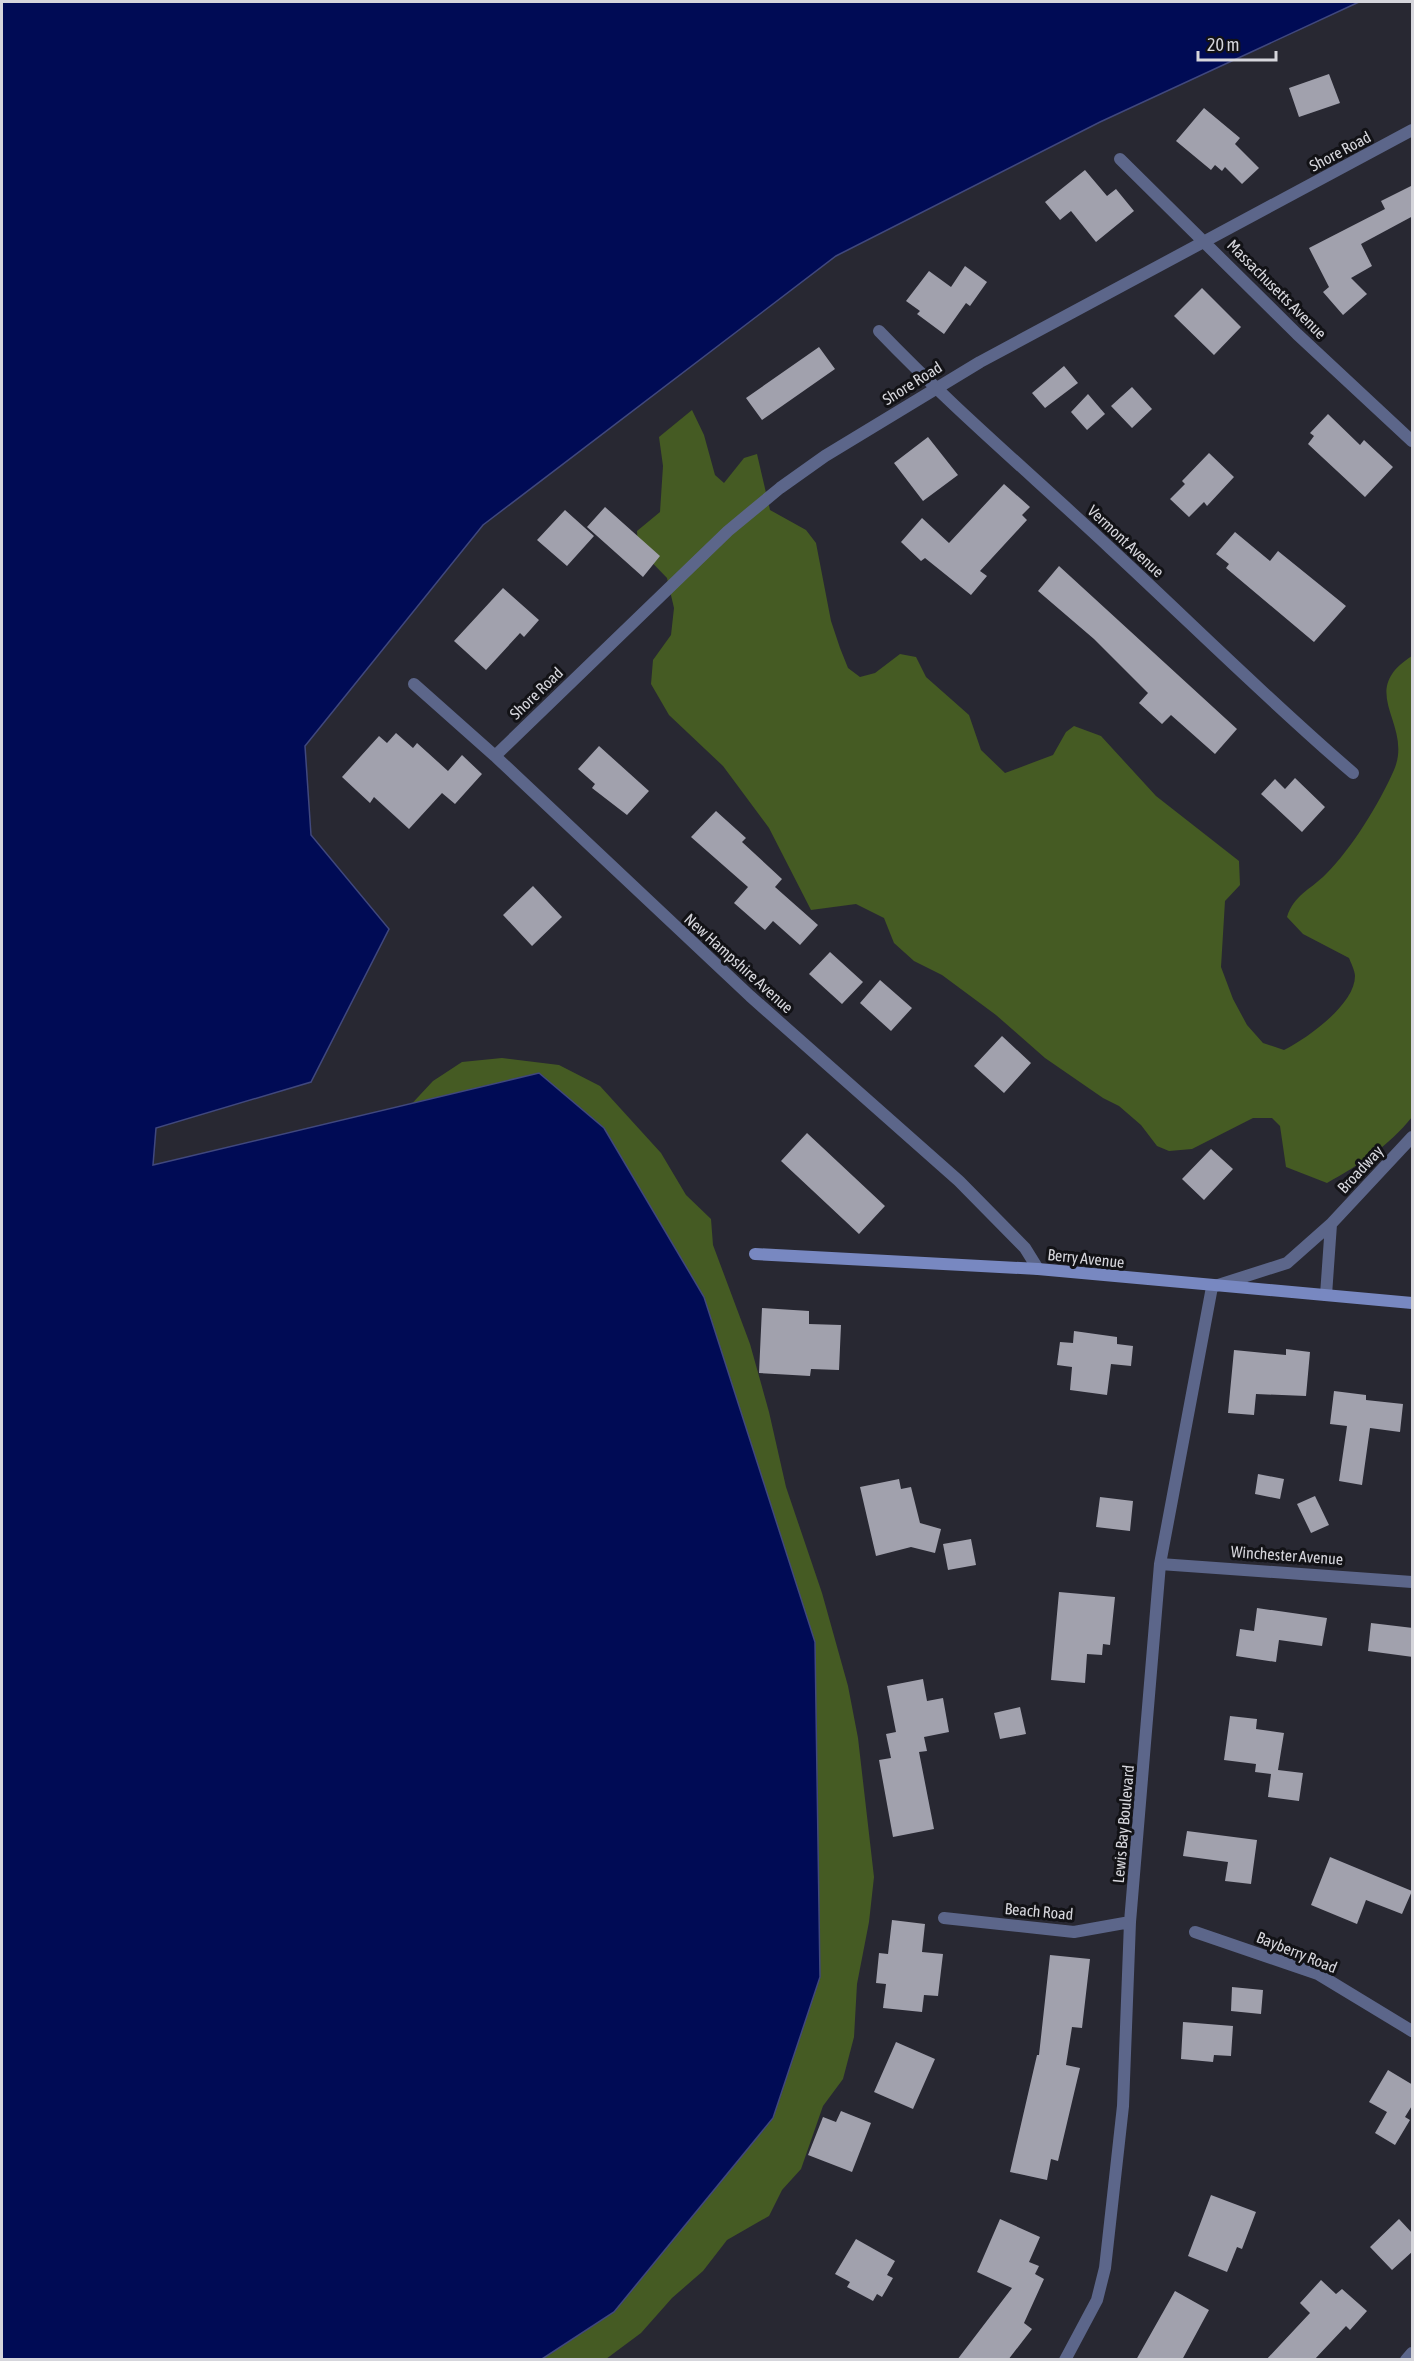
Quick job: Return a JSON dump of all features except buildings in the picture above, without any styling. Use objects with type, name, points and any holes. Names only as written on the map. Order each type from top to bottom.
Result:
[{"type":"street","name":"Shore Road","points":[[495,756],[729,531],[780,488],[825,456],[937,386],[1204,240],[1413,130]]},
{"type":"street","name":"Massachusetts Avenue","points":[[1120,159],[1305,341],[1413,441]]},
{"type":"street","name":"Vermont Avenue","points":[[879,331],[1299,727],[1353,773]]},
{"type":"street","name":"New Hampshire Avenue","points":[[414,684],[495,756],[742,988],[966,1188],[1024,1248],[1038,1269]]},
{"type":"street","name":"Broadway","points":[[1212,1287],[1287,1263],[1331,1224],[1413,1137]]},
{"type":"street","points":[[1326,1295],[1331,1224]]},
{"type":"street","name":"Berry Avenue","points":[[755,1254],[1038,1269],[1212,1287],[1413,1303]]},
{"type":"street","name":"Lewis Bay Boulevard","points":[[1065,2360],[1097,2300],[1105,2268],[1123,2106],[1130,1922],[1160,1564],[1212,1287]]},
{"type":"street","name":"Winchester Avenue","points":[[1160,1564],[1413,1582]]},
{"type":"street","name":"Beach Road","points":[[944,1918],[1074,1932],[1130,1922]]},
{"type":"street","name":"Bayberry Road","points":[[1195,1932],[1318,1974],[1413,2031]]},
{"type":"street","points":[[1406,2360],[1413,2353]]},
{"type":"green space","points":[[692,410],[704,435],[715,475],[724,483],[744,458],[757,454],[770,510],[806,530],[816,543],[831,621],[848,668],[860,677],[875,673],[900,654],[916,657],[926,677],[969,715],[981,750],[1005,773],[1053,755],[1066,732],[1074,726],[1101,736],[1156,796],[1239,861],[1240,885],[1225,901],[1221,967],[1233,999],[1247,1025],[1263,1043],[1284,1050],[1293,1045],[1328,1020],[1347,998],[1353,987],[1355,974],[1349,958],[1303,934],[1287,917],[1298,898],[1326,874],[1345,852],[1373,811],[1388,783],[1398,753],[1397,737],[1387,695],[1388,682],[1396,669],[1412,656],[1412,1117],[1394,1137],[1362,1162],[1327,1183],[1286,1167],[1280,1126],[1272,1118],[1253,1118],[1192,1149],[1169,1151],[1157,1146],[1141,1125],[1119,1106],[1103,1098],[1045,1058],[996,1015],[942,975],[914,961],[894,943],[884,918],[856,904],[811,910],[769,828],[723,766],[669,715],[651,684],[653,660],[671,635],[674,608],[667,578],[638,548],[637,531],[660,512],[663,466],[659,437]]},
{"type":"green space","points":[[502,1058],[559,1065],[600,1086],[661,1153],[686,1195],[711,1219],[713,1245],[750,1344],[769,1412],[786,1487],[822,1593],[848,1686],[858,1738],[874,1877],[869,1922],[857,1984],[854,2037],[843,2079],[823,2106],[801,2169],[782,2190],[769,2216],[727,2240],[703,2271],[672,2298],[641,2333],[606,2359],[468,2359],[405,1111],[433,1081],[462,1062]]},
{"type":"shaded area","points":[[2,2],[1359,2],[1100,122],[836,256],[483,525],[305,746],[311,835],[389,929],[311,1082],[156,1128],[153,1165],[539,1073],[604,1128],[704,1297],[815,1642],[820,1977],[773,2118],[614,2312],[542,2359],[2,2359]]}]
